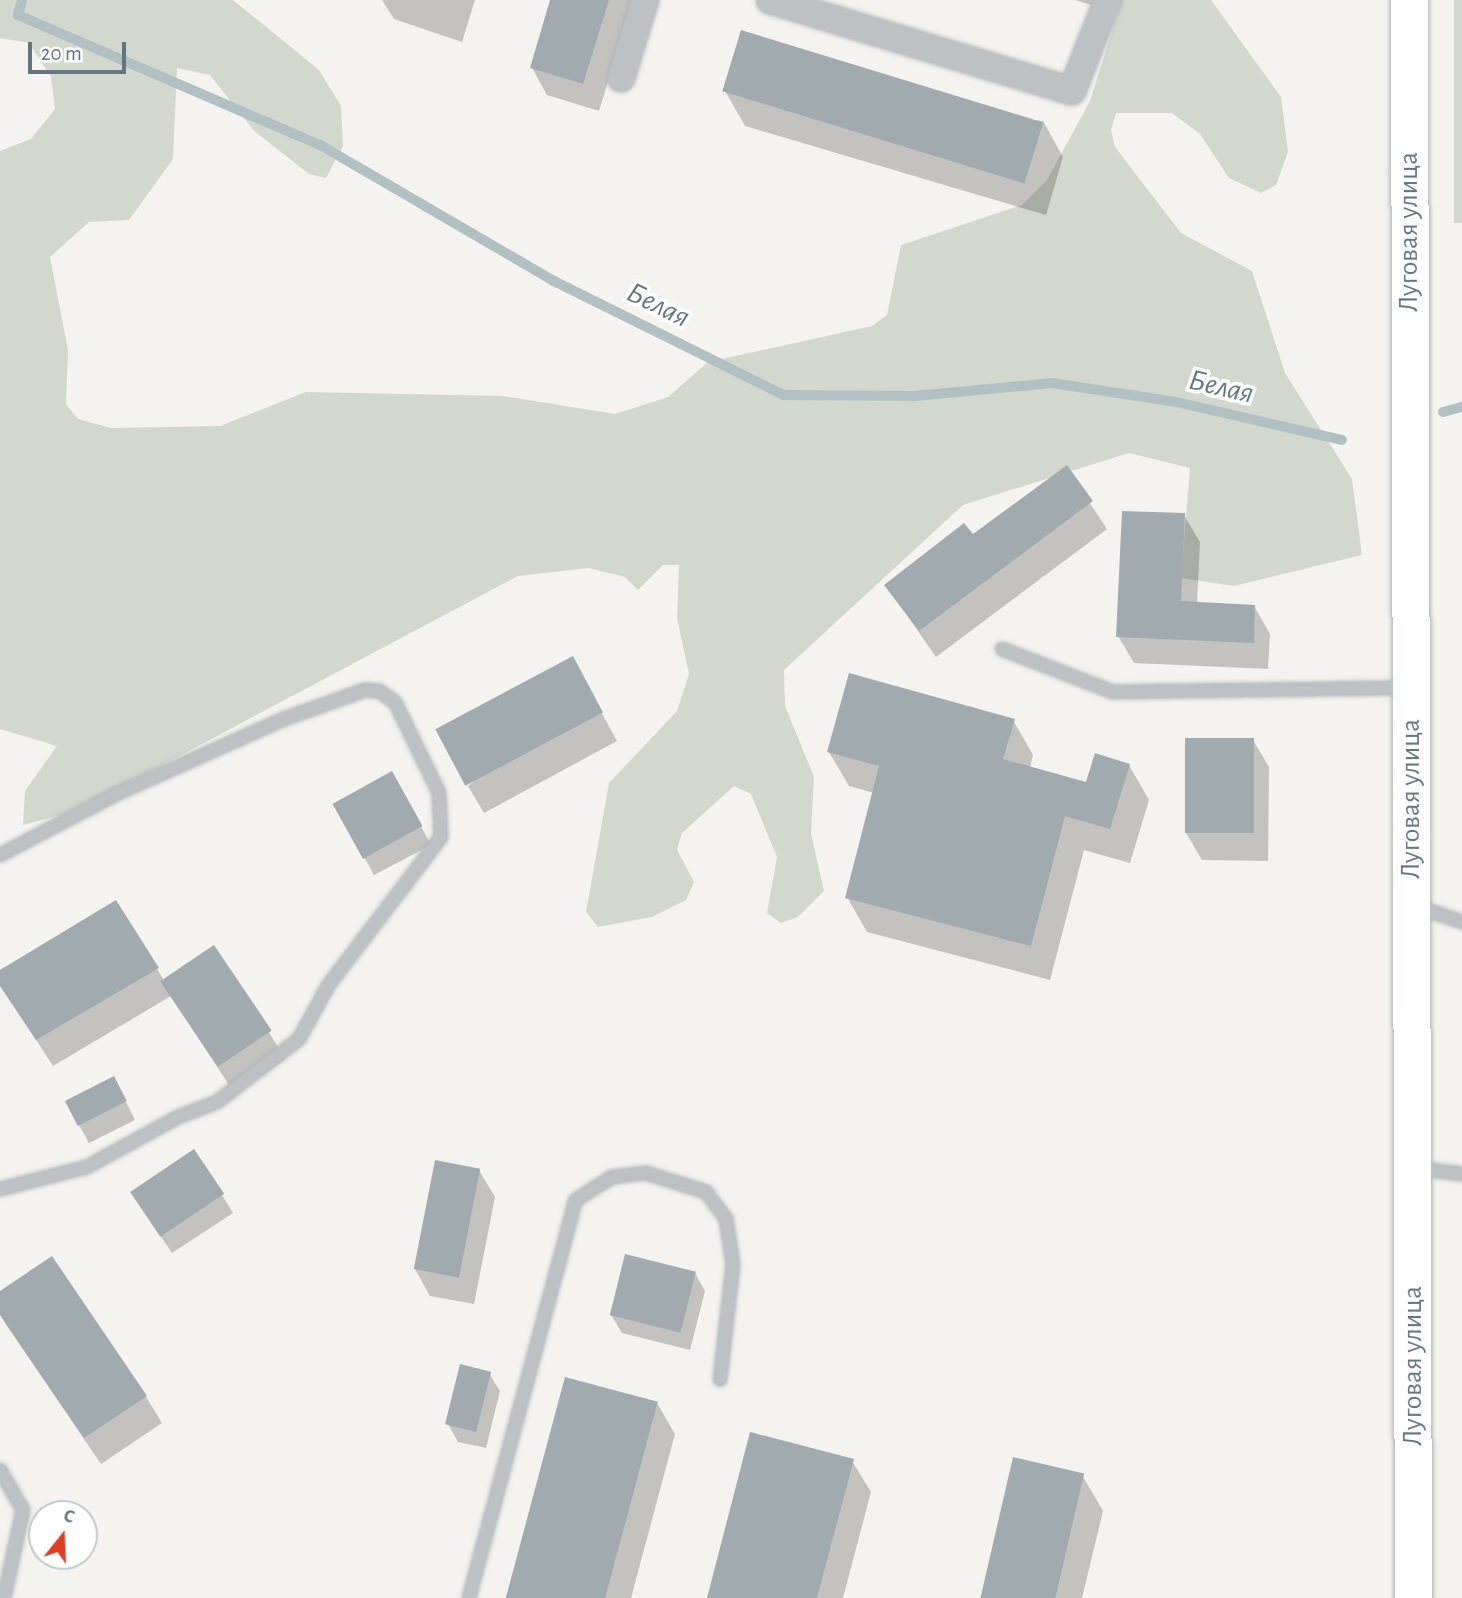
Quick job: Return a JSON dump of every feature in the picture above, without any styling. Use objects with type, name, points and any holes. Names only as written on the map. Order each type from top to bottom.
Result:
[{"type":"street","points":[[621,78],[645,0]]},
{"type":"street","points":[[770,0],[1072,91],[1108,0]]},
{"type":"street","name":"Луговая улица","points":[[1409,0],[1413,1598]]},
{"type":"lane","points":[[1002,649],[1113,692],[1411,688]]},
{"type":"lane","points":[[0,855],[128,788],[284,719],[365,690],[379,691],[395,702],[439,793],[441,837],[328,986],[299,1039],[217,1102],[178,1117],[87,1167],[0,1189]]},
{"type":"lane","points":[[1411,904],[1462,922]]},
{"type":"lane","points":[[1412,1168],[1462,1174]]},
{"type":"lane","points":[[469,1598],[576,1200],[612,1177],[646,1174],[706,1192],[726,1219],[733,1264],[720,1379]]},
{"type":"lane","points":[[0,1469],[23,1510],[4,1598]]},
{"type":"shaded area","points":[[0,0],[233,0],[319,70],[341,106],[343,146],[326,178],[309,174],[254,131],[210,75],[177,68],[173,159],[129,220],[89,222],[50,257],[68,350],[66,404],[78,419],[111,428],[220,426],[306,392],[503,396],[615,414],[668,397],[708,362],[872,326],[887,315],[901,245],[1022,205],[1047,180],[1090,101],[1122,0],[1211,0],[1281,97],[1288,152],[1276,185],[1261,193],[1229,178],[1200,134],[1172,113],[1116,113],[1111,130],[1115,147],[1181,233],[1252,271],[1285,373],[1352,479],[1362,555],[1234,586],[1181,578],[1190,468],[1129,453],[963,505],[784,670],[785,706],[814,777],[811,833],[824,891],[798,917],[781,923],[767,913],[777,857],[751,794],[734,786],[682,833],[677,850],[694,882],[686,900],[652,917],[598,927],[586,912],[609,783],[677,711],[689,674],[677,618],[679,565],[663,565],[638,590],[625,577],[589,568],[518,576],[76,811],[23,825],[25,791],[57,746],[0,729],[0,151],[31,139],[55,109],[51,77],[29,43],[0,38]]},
{"type":"shaded area","points":[[1454,0],[1462,0],[1462,223],[1454,223]]},
{"type":"building","points":[[550,0],[609,0],[583,84],[530,68]]},
{"type":"building","points":[[741,30],[1043,122],[1024,184],[722,91]]},
{"type":"building","points":[[1067,465],[1093,501],[919,631],[884,585],[964,523],[973,534]]},
{"type":"building","points":[[1122,511],[1185,513],[1181,601],[1255,605],[1254,643],[1116,637]]},
{"type":"building","points":[[573,656],[603,713],[465,786],[435,729]]},
{"type":"building","points":[[849,673],[1015,719],[1003,759],[1086,782],[1095,753],[1130,764],[1110,829],[1065,816],[1031,946],[845,898],[879,766],[827,752]]},
{"type":"building","points":[[1185,738],[1254,738],[1254,833],[1185,833]]},
{"type":"building","points":[[392,771],[423,826],[363,859],[333,804]]},
{"type":"building","points":[[116,900],[159,968],[36,1040],[0,986],[0,970]]},
{"type":"building","points":[[214,945],[272,1030],[218,1067],[160,981]]},
{"type":"building","points":[[114,1076],[127,1101],[78,1126],[65,1101]]},
{"type":"building","points":[[194,1149],[224,1194],[160,1237],[130,1192]]},
{"type":"building","points":[[435,1160],[480,1169],[459,1278],[414,1269]]},
{"type":"building","points":[[625,1254],[696,1272],[681,1333],[610,1315]]},
{"type":"building","points":[[52,1256],[147,1396],[84,1438],[0,1315],[0,1291]]},
{"type":"building","points":[[460,1364],[491,1372],[476,1432],[445,1424]]},
{"type":"building","points":[[565,1377],[658,1402],[605,1598],[506,1598]]},
{"type":"building","points":[[750,1432],[854,1459],[817,1598],[707,1598]]},
{"type":"building","points":[[1013,1457],[1084,1473],[1055,1598],[980,1598]]},
{"type":"waterway","name":"Белая","points":[[22,0],[18,15],[322,146],[554,281],[784,395],[915,396],[1052,383],[1176,402],[1342,440]]},
{"type":"waterway","name":"Белая","points":[[1443,412],[1462,407]]}]
